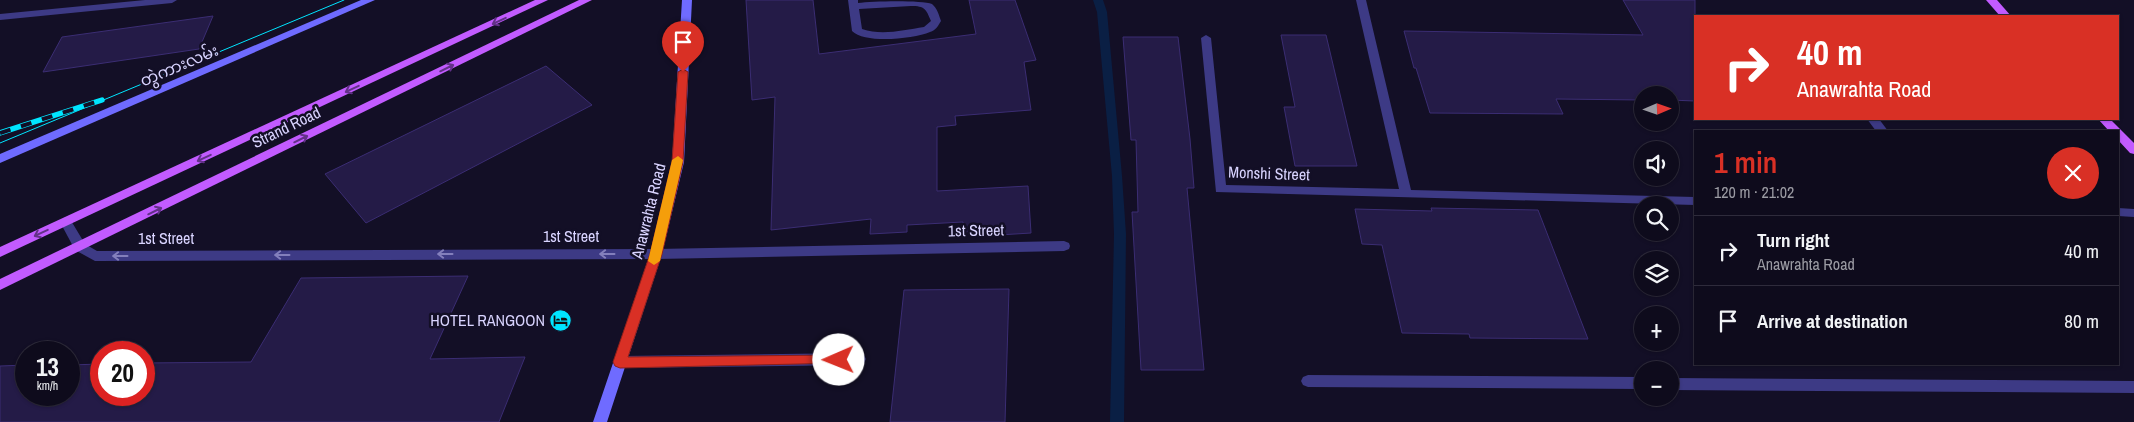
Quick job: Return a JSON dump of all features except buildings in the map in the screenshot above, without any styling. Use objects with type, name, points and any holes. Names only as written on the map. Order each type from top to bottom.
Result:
[{"type":"main road","name":"တွဲကားလမ်း","points":[[0,159],[370,0]]},
{"type":"main road","name":"Strand Road","points":[[0,252],[543,0]]},
{"type":"main road","name":"Strand Road","points":[[0,285],[587,0]]},
{"type":"main road","name":"Anawrahta Road","points":[[600,422],[656,254],[678,162],[687,0]]},
{"type":"main road","points":[[1991,0],[2005,15]]},
{"type":"main road","points":[[2105,120],[2115,130]]},
{"type":"main road","points":[[2119,134],[2134,150]]},
{"type":"street","points":[[0,18],[172,0]]},
{"type":"street","points":[[1361,0],[1406,194]]},
{"type":"street","points":[[915,2],[926,4],[931,8],[936,21],[927,30],[875,37],[857,31],[853,3],[915,2]]},
{"type":"street","name":"Monshi Street","points":[[1206,38],[1220,189],[1694,201]]},
{"type":"street","points":[[2119,212],[2134,213]]},
{"type":"street","points":[[66,222],[80,247]]},
{"type":"street","name":"1st Street","points":[[80,247],[95,256],[656,254],[1064,246]]},
{"type":"street","points":[[620,362],[859,360]]},
{"type":"street","points":[[1308,381],[1634,384]]},
{"type":"street","points":[[1679,384],[2134,388]]},
{"type":"waterway","points":[[1098,0],[1102,12],[1117,176],[1120,234],[1117,422]]},
{"type":"tram line","points":[[0,143],[344,0]]},
{"type":"railway","points":[[0,133],[102,100]]},
{"type":"slow traffic","points":[[654,261],[678,160]]},
{"type":"place","name":"HOTEL RANGOON","points":[[561,320]]},
{"type":"route","points":[[683,72],[678,162],[656,254],[620,362],[839,360]]}]
